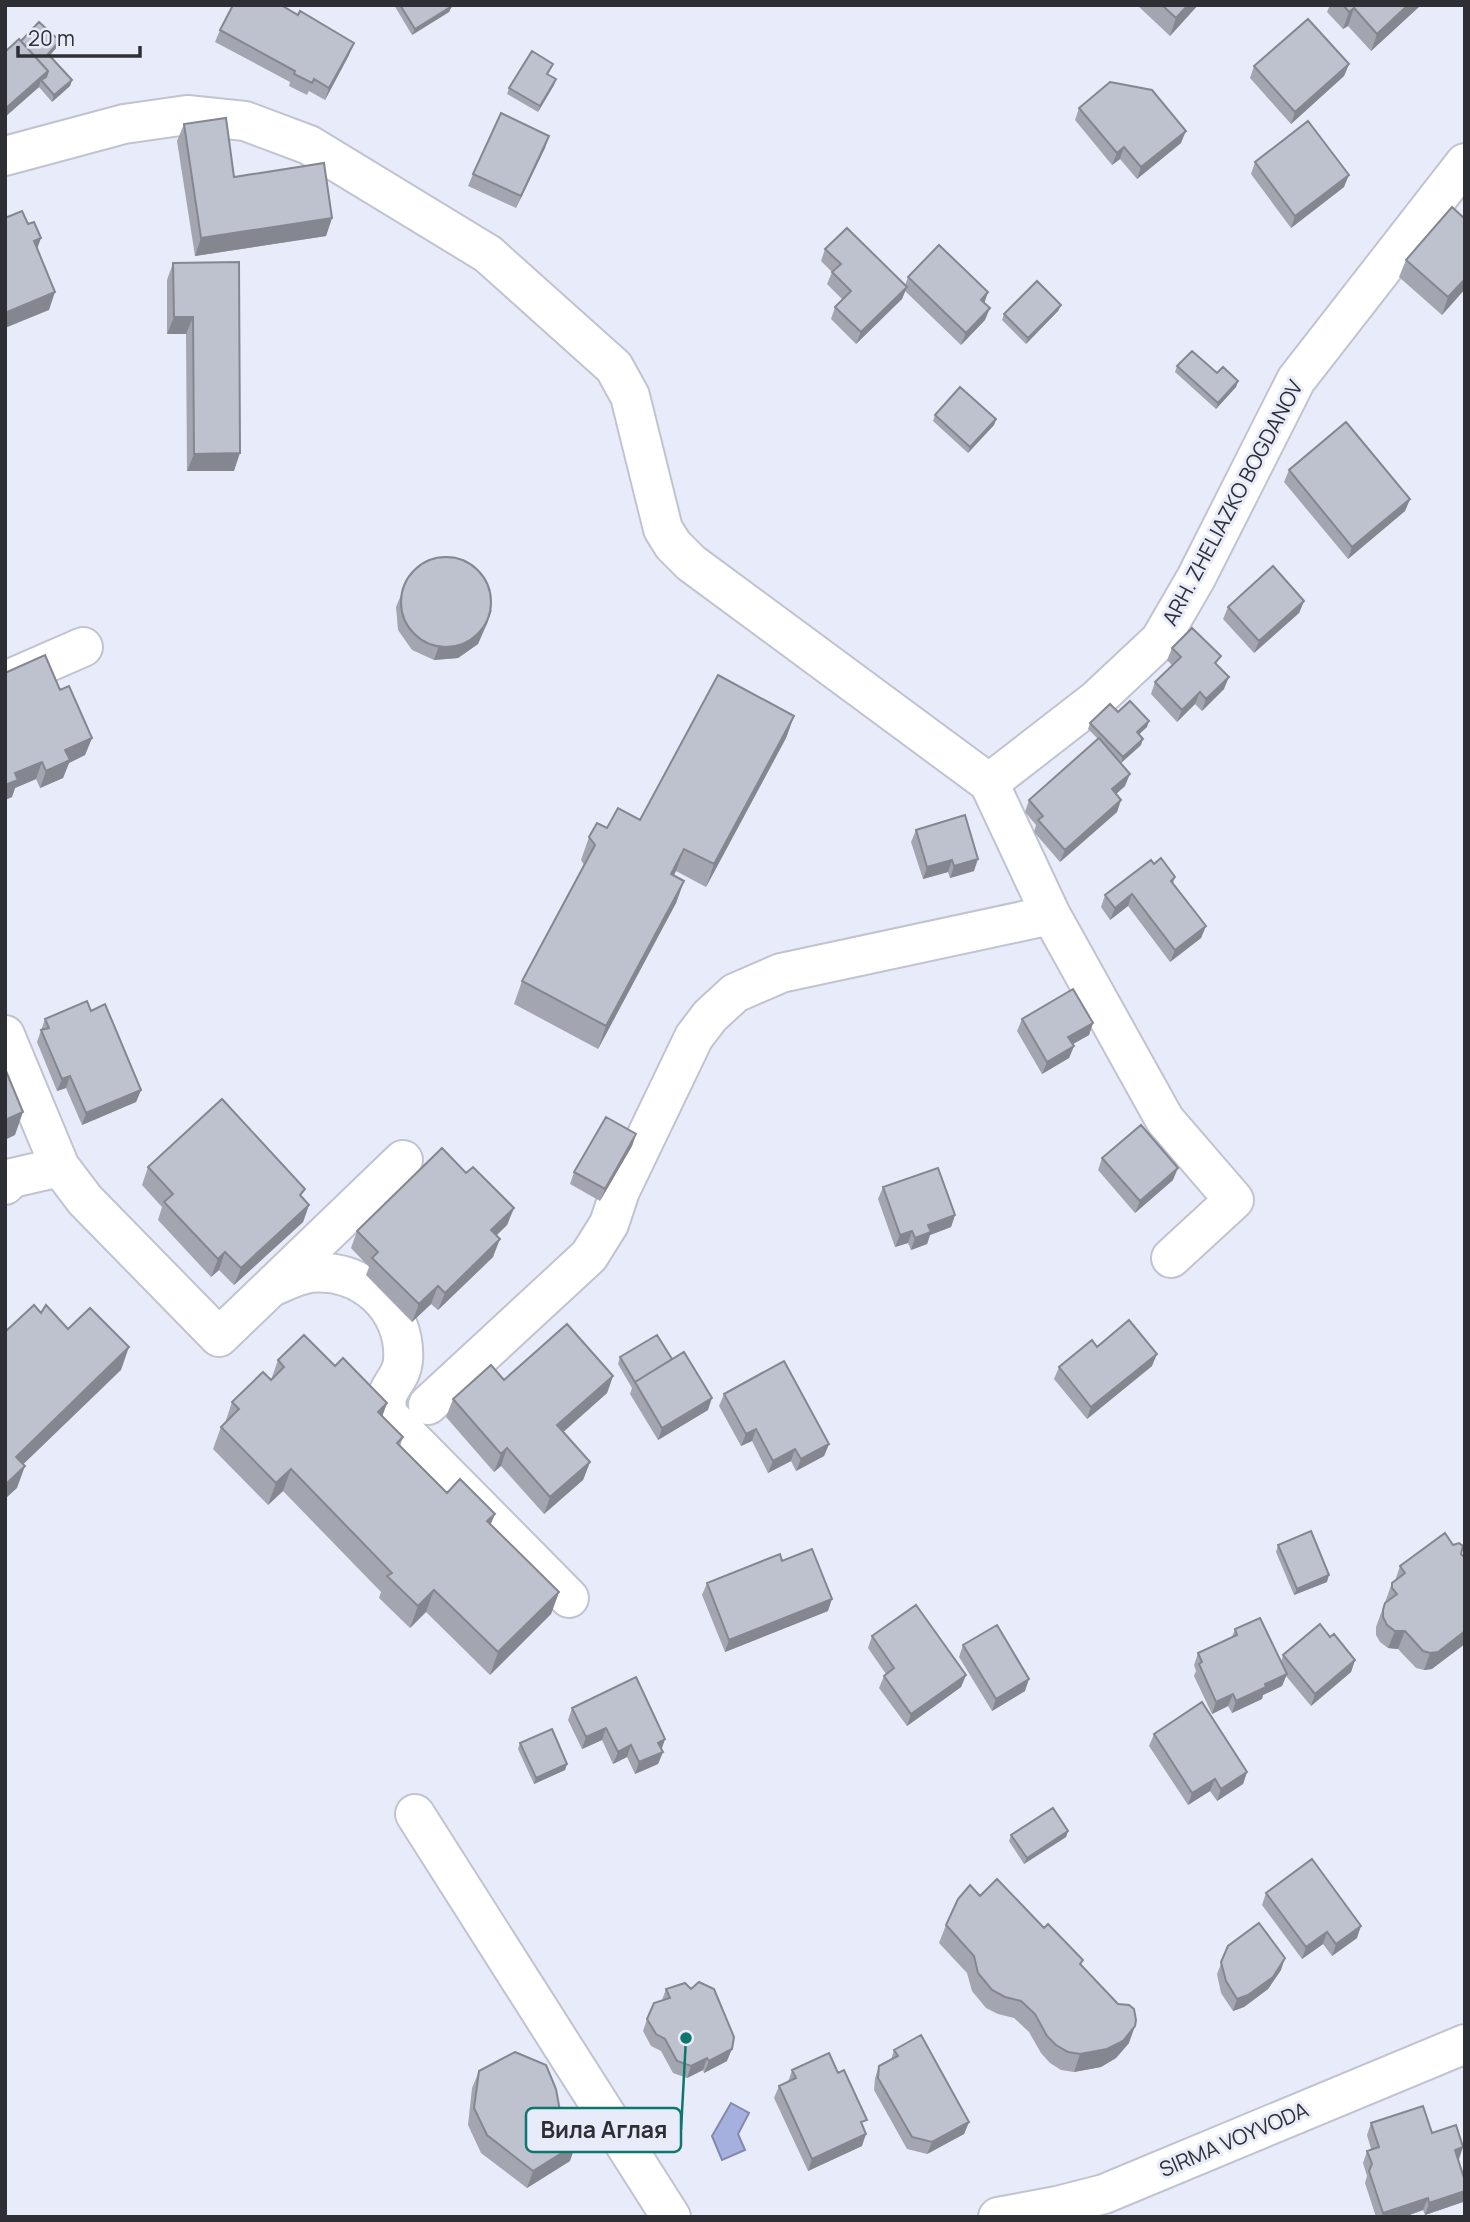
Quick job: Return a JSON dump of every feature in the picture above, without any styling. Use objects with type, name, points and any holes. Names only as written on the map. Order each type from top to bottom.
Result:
[{"type":"street","points":[[5,156],[124,124],[187,115],[246,121],[309,145],[488,254],[614,368],[630,396],[663,529],[673,545],[691,563],[989,783],[1051,915],[1165,1120],[1234,1200],[1171,1258]]},
{"type":"street","name":"ARH. ZHELIAZKO BOGDANOV","points":[[989,783],[1096,701],[1160,640],[1196,578],[1296,380],[1465,163]]},
{"type":"street","points":[[5,681],[83,647]]},
{"type":"street","points":[[428,1405],[589,1256],[609,1224],[620,1191],[694,1037],[710,1016],[735,993],[782,973],[1051,915]]},
{"type":"street","points":[[5,1035],[60,1167],[85,1200],[219,1337],[403,1160]]},
{"type":"street","points":[[5,1185],[12,1178],[60,1167]]},
{"type":"street","points":[[272,1287],[309,1273],[328,1273],[350,1277],[370,1288],[386,1304],[398,1323],[403,1344],[402,1365],[387,1392],[385,1405],[389,1416],[569,1598]]},
{"type":"street","points":[[415,1814],[671,2217]]},
{"type":"street","name":"SIRMA VOYVODA","points":[[998,2217],[1104,2194],[1465,2044]]},
{"type":"water","points":[[731,2103],[749,2113],[738,2134],[745,2150],[722,2160],[712,2136]]},
{"type":"building","points":[[233,5],[281,5],[298,15],[300,11],[354,43],[329,88],[314,79],[312,83],[294,74],[295,71],[220,30]]},
{"type":"building","points":[[400,5],[451,5],[452,6],[415,29]]},
{"type":"building","points":[[1162,5],[1188,5],[1176,18]]},
{"type":"building","points":[[1343,5],[1408,5],[1377,34],[1354,8],[1349,12]]},
{"type":"building","points":[[1308,19],[1349,64],[1295,112],[1254,66]]},
{"type":"building","points":[[39,22],[60,41],[48,54],[72,80],[54,95],[41,80],[46,77],[48,71],[21,41]]},
{"type":"building","points":[[19,39],[48,71],[5,109],[5,52]]},
{"type":"building","points":[[532,51],[553,64],[547,74],[556,79],[540,106],[509,88]]},
{"type":"building","points":[[1110,82],[1152,90],[1186,131],[1141,167],[1124,147],[1117,153],[1079,108]]},
{"type":"building","points":[[501,113],[549,136],[521,196],[473,174]]},
{"type":"building","points":[[226,118],[234,177],[324,163],[332,218],[201,238],[184,124]]},
{"type":"building","points":[[1308,121],[1349,175],[1295,216],[1255,162]]},
{"type":"building","points":[[1452,207],[1465,219],[1465,279],[1448,297],[1406,260]]},
{"type":"building","points":[[22,211],[28,224],[34,222],[41,238],[34,241],[55,292],[5,313],[5,218]]},
{"type":"building","points":[[847,228],[907,287],[861,332],[835,307],[851,291],[832,272],[841,264],[825,249]]},
{"type":"building","points":[[939,245],[988,292],[981,300],[990,308],[966,333],[908,277]]},
{"type":"building","points":[[239,262],[240,453],[194,454],[193,317],[174,317],[173,263]]},
{"type":"building","points":[[1037,281],[1061,305],[1028,338],[1004,314]]},
{"type":"building","points":[[1192,351],[1217,373],[1223,367],[1238,381],[1218,403],[1177,366]]},
{"type":"building","points":[[960,387],[996,419],[970,447],[935,415]]},
{"type":"building","points":[[1346,422],[1410,499],[1352,547],[1289,470]]},
{"type":"building","points":[[446,557],[463,560],[478,570],[488,585],[491,602],[488,619],[478,634],[463,644],[446,647],[429,644],[414,634],[404,619],[401,602],[404,585],[414,570],[429,560]]},
{"type":"building","points":[[1273,566],[1304,601],[1259,641],[1228,607]]},
{"type":"building","points":[[1192,628],[1221,656],[1215,663],[1229,677],[1206,699],[1200,692],[1182,710],[1155,682],[1181,657],[1172,648]]},
{"type":"building","points":[[45,655],[60,690],[69,686],[92,738],[65,750],[70,760],[46,771],[42,762],[15,773],[18,780],[5,785],[5,673]]},
{"type":"building","points":[[718,675],[794,716],[714,864],[684,849],[671,874],[684,881],[606,1026],[522,981],[595,845],[589,837],[597,823],[607,828],[618,808],[640,820]]},
{"type":"building","points":[[1130,701],[1149,721],[1137,732],[1143,739],[1123,757],[1090,723],[1110,704],[1118,712]]},
{"type":"building","points":[[1099,738],[1130,774],[1112,789],[1121,800],[1065,850],[1038,820],[1043,816],[1029,800]]},
{"type":"building","points":[[965,815],[978,859],[954,866],[952,860],[927,867],[916,830]]},
{"type":"building","points":[[1161,858],[1175,877],[1171,881],[1206,926],[1175,950],[1132,894],[1115,908],[1105,895],[1151,860],[1154,864]]},
{"type":"building","points":[[1073,989],[1093,1023],[1068,1037],[1074,1046],[1047,1062],[1022,1019]]},
{"type":"building","points":[[87,1001],[91,1011],[105,1004],[141,1090],[86,1113],[70,1076],[62,1079],[41,1030],[49,1028],[45,1019]]},
{"type":"building","points":[[5,1072],[23,1112],[5,1120]]},
{"type":"building","points":[[222,1099],[305,1189],[300,1195],[309,1205],[241,1268],[225,1252],[218,1259],[164,1202],[173,1194],[148,1167]]},
{"type":"building","points":[[606,1117],[636,1134],[605,1189],[574,1172]]},
{"type":"building","points":[[1141,1125],[1178,1168],[1140,1201],[1102,1158]]},
{"type":"building","points":[[442,1148],[466,1173],[473,1167],[514,1208],[491,1230],[500,1239],[445,1293],[438,1286],[419,1304],[372,1258],[378,1252],[357,1231]]},
{"type":"building","points":[[938,1168],[955,1215],[928,1225],[931,1232],[915,1238],[912,1231],[900,1235],[883,1187]]},
{"type":"building","points":[[34,1305],[41,1313],[46,1305],[68,1329],[90,1308],[129,1347],[16,1457],[25,1466],[5,1485],[5,1332]]},
{"type":"building","points":[[1129,1320],[1157,1354],[1091,1407],[1059,1367],[1092,1340],[1097,1347]]},
{"type":"building","points":[[567,1324],[613,1376],[557,1425],[590,1462],[550,1497],[507,1448],[501,1454],[453,1399],[491,1365],[504,1380]]},
{"type":"building","points":[[304,1335],[335,1366],[343,1358],[387,1403],[378,1412],[403,1437],[397,1443],[447,1493],[460,1479],[495,1514],[487,1521],[559,1592],[498,1652],[434,1590],[418,1606],[387,1576],[392,1573],[291,1469],[276,1483],[221,1427],[239,1409],[232,1402],[263,1372],[271,1380],[284,1367],[278,1360]]},
{"type":"building","points":[[657,1335],[672,1359],[635,1382],[620,1357]]},
{"type":"building","points":[[684,1352],[712,1398],[662,1428],[635,1382]]},
{"type":"building","points":[[784,1361],[829,1444],[801,1459],[795,1449],[773,1461],[756,1429],[746,1434],[724,1394]]},
{"type":"building","points":[[1311,1531],[1329,1575],[1297,1589],[1278,1545]]},
{"type":"building","points":[[1445,1533],[1453,1545],[1459,1543],[1463,1546],[1461,1554],[1465,1558],[1465,1631],[1438,1652],[1430,1653],[1423,1651],[1405,1631],[1395,1631],[1387,1625],[1383,1610],[1385,1603],[1397,1594],[1392,1583],[1405,1573],[1400,1566]]},
{"type":"building","points":[[812,1549],[832,1599],[729,1640],[707,1583],[780,1554],[782,1561]]},
{"type":"building","points":[[916,1605],[966,1675],[911,1714],[884,1676],[894,1668],[872,1636]]},
{"type":"building","points":[[1260,1618],[1287,1674],[1236,1701],[1233,1694],[1216,1702],[1199,1664],[1202,1662],[1198,1653],[1237,1635],[1235,1629]]},
{"type":"building","points":[[1320,1624],[1330,1637],[1334,1634],[1355,1660],[1315,1694],[1283,1655]]},
{"type":"building","points":[[997,1625],[1029,1679],[996,1699],[963,1645]]},
{"type":"building","points":[[636,1677],[665,1739],[658,1743],[663,1752],[639,1762],[631,1745],[618,1752],[606,1728],[586,1737],[572,1708]]},
{"type":"building","points":[[1202,1702],[1247,1772],[1221,1789],[1215,1779],[1192,1793],[1154,1734]]},
{"type":"building","points":[[552,1729],[567,1764],[536,1778],[520,1743]]},
{"type":"building","points":[[1053,1808],[1068,1831],[1027,1858],[1011,1835]]},
{"type":"building","points":[[1312,1859],[1361,1926],[1336,1944],[1327,1932],[1306,1947],[1266,1893]]},
{"type":"building","points":[[997,1879],[1044,1928],[1048,1924],[1083,1960],[1080,1964],[1118,2004],[1129,2005],[1134,2009],[1135,2026],[1123,2041],[1107,2049],[1080,2054],[1068,2052],[1047,2036],[1035,2014],[1021,2001],[992,1990],[978,1973],[974,1956],[946,1925],[958,1899],[970,1885],[980,1896]]},
{"type":"building","points":[[1259,1923],[1285,1958],[1273,1977],[1248,1995],[1237,1999],[1226,1981],[1221,1962],[1228,1946]]},
{"type":"building","points":[[699,1982],[714,1989],[734,2037],[732,2049],[709,2061],[707,2058],[691,2066],[677,2061],[665,2039],[656,2034],[647,2019],[654,2003],[670,1998],[666,1989],[685,1983],[691,1989]]},
{"type":"building","points":[[921,2035],[969,2122],[932,2142],[912,2137],[878,2078],[879,2066],[898,2056],[894,2050]]},
{"type":"building","points":[[515,2052],[546,2065],[556,2089],[562,2122],[576,2144],[533,2171],[487,2135],[474,2108],[479,2071]]},
{"type":"building","points":[[829,2053],[838,2073],[844,2070],[867,2120],[861,2122],[866,2134],[812,2159],[779,2086],[796,2078],[792,2070]]},
{"type":"building","points":[[1423,2106],[1432,2133],[1456,2125],[1463,2147],[1455,2150],[1465,2181],[1465,2191],[1429,2203],[1428,2198],[1383,2213],[1369,2171],[1372,2164],[1367,2151],[1379,2147],[1371,2123]]},
{"type":"place","name":"Вила Аглая","points":[[686,2038]]}]
